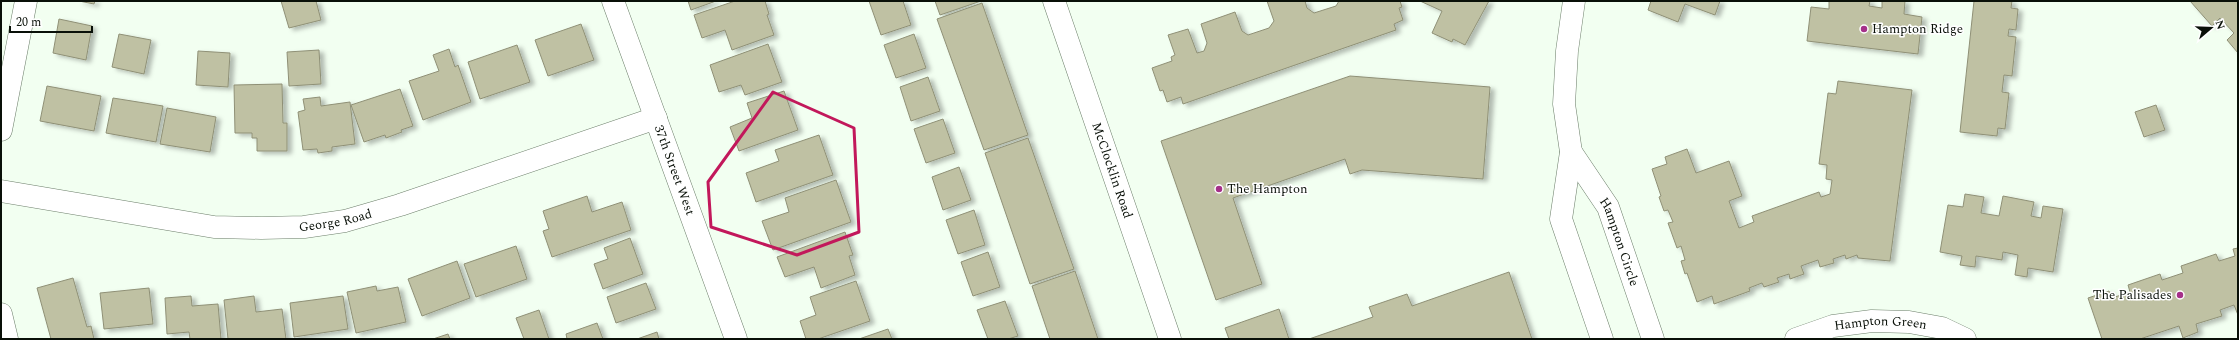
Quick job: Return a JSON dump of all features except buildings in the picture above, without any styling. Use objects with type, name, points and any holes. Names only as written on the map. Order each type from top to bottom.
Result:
[{"type":"street","points":[[1,130],[26,1]]},
{"type":"street","name":"37th Street West","points":[[613,1],[736,339]]},
{"type":"street","name":"McClocklin Road","points":[[1054,1],[1170,339]]},
{"type":"street","name":"Hampton Circle","points":[[1574,1],[1567,51],[1564,104],[1571,152],[1561,219],[1602,339]]},
{"type":"street","name":"George Road","points":[[1,191],[214,227],[260,228],[304,226],[345,221],[400,205],[656,118]]},
{"type":"street","name":"Hampton Circle","points":[[1571,152],[1608,207],[1653,339]]},
{"type":"street","points":[[1,314],[7,339]]},
{"type":"street","name":"Hampton Green","points":[[1796,339],[1833,326],[1872,320],[1908,322],[1942,328],[1965,339]]},
{"type":"highlighted area","points":[[773,92],[854,128],[859,232],[797,255],[711,227],[708,182]]},
{"type":"place","name":"Hampton Ridge","points":[[1864,29]]},
{"type":"place","name":"The Hampton","points":[[1219,189]]},
{"type":"place","name":"The Palisades","points":[[2180,295]]}]
